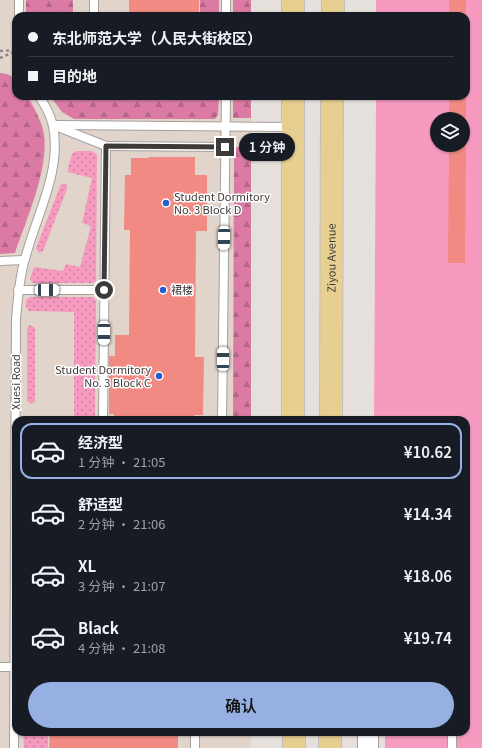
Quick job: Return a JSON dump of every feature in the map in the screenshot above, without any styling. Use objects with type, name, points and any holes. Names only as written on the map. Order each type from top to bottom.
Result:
[{"type":"main road","points":[[293,0],[293,12]]},
{"type":"main road","points":[[333,0],[333,12]]},
{"type":"main road","points":[[293,100],[293,416]]},
{"type":"main road","name":"Ziyou Avenue","points":[[331,416],[332,100]]},
{"type":"main road","points":[[294,736],[294,748]]},
{"type":"main road","points":[[330,736],[330,748]]},
{"type":"street","points":[[368,736],[368,748]]},
{"type":"lane","points":[[19,0],[19,12]]},
{"type":"lane","points":[[94,0],[94,12]]},
{"type":"lane","points":[[226,0],[226,12]]},
{"type":"lane","name":"Xuesi Road","points":[[16,416],[16,319],[18,290],[24,260],[52,175],[55,159],[53,125],[41,100]]},
{"type":"lane","points":[[222,416],[226,100]]},
{"type":"lane","points":[[53,125],[293,127]]},
{"type":"lane","points":[[53,125],[106,146],[225,147]]},
{"type":"lane","points":[[103,416],[106,146]]},
{"type":"lane","points":[[0,261],[24,260]]},
{"type":"lane","points":[[18,290],[104,290]]},
{"type":"lane","points":[[0,667],[12,667]]},
{"type":"lane","name":"Xuesi Road","points":[[14,736],[14,748]]},
{"type":"lane","points":[[195,736],[195,748]]},
{"type":"lane","points":[[452,736],[452,748]]},
{"type":"path","points":[[0,51],[12,51]]},
{"type":"path","points":[[0,58],[12,53]]},
{"type":"shaded area","points":[[0,0],[251,0],[251,12],[12,12],[12,100],[251,100],[251,416],[12,416],[12,736],[251,736],[251,748],[0,748]]},
{"type":"shaded area","points":[[376,0],[482,0],[482,748],[385,748],[385,736],[470,736],[470,416],[374,416],[376,100],[470,100],[470,12],[376,12]]},
{"type":"shaded area","points":[[76,151],[92,151],[97,155],[96,281],[92,283],[33,283],[30,279],[34,267],[63,271],[66,264],[80,267],[91,226],[82,223],[92,178],[67,172],[72,154]]},
{"type":"shaded area","points":[[61,184],[66,184],[67,189],[43,251],[39,253],[36,248]]},
{"type":"shaded area","points":[[30,297],[93,297],[96,300],[95,416],[74,416],[74,312],[29,311],[26,307],[26,300]]},
{"type":"shaded area","points":[[30,325],[35,328],[35,401],[31,404],[27,401],[27,328]]},
{"type":"shaded area","points":[[23,736],[48,736],[48,748],[24,748]]},
{"type":"green space","points":[[26,0],[73,0],[73,12],[26,12]]},
{"type":"green space","points":[[200,0],[219,0],[219,12],[200,12]]},
{"type":"green space","points":[[233,0],[251,0],[251,12],[233,12]]},
{"type":"green space","points":[[0,73],[12,77],[12,100],[29,100],[40,119],[44,135],[45,148],[36,194],[15,253],[0,254]]},
{"type":"green space","points":[[53,100],[219,100],[218,115],[215,119],[74,119],[62,112]]},
{"type":"green space","points":[[233,100],[251,100],[251,118],[233,118]]},
{"type":"green space","points":[[234,147],[251,147],[251,416],[233,416]]},
{"type":"building","points":[[129,0],[199,0],[199,12],[129,12]]},
{"type":"building","points":[[449,0],[466,0],[466,12],[449,12]]},
{"type":"building","points":[[449,100],[466,100],[466,112],[449,112]]},
{"type":"building","points":[[449,152],[466,152],[465,263],[448,263]]},
{"type":"building","points":[[195,157],[195,175],[207,175],[207,231],[196,231],[195,357],[204,357],[203,415],[114,416],[114,414],[109,414],[109,356],[115,356],[115,335],[129,335],[130,230],[124,230],[125,175],[131,175],[131,158]]},
{"type":"building","points":[[50,736],[178,736],[178,748],[49,748]]},
{"type":"place","name":"Student Dormitory No. 3 Block D","points":[[166,203]]},
{"type":"place","name":"裙楼","points":[[163,290]]},
{"type":"place","name":"Student Dormitory No. 3 Block C","points":[[159,376]]},
{"type":"route","points":[[104,290],[106,146],[225,147]]}]
